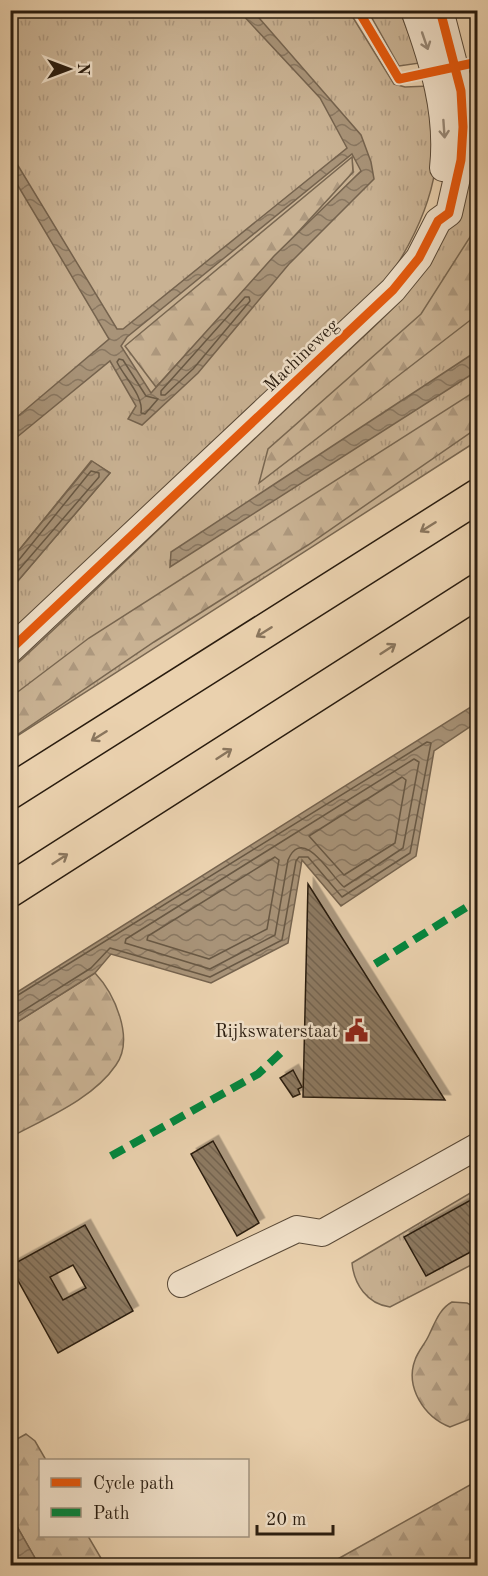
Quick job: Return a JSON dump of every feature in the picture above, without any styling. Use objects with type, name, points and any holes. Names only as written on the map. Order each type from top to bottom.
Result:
[{"type":"highway","points":[[10,792],[477,496]]},
{"type":"highway","points":[[10,890],[477,591]]},
{"type":"street","name":"Machineweg","points":[[414,10],[441,99],[445,152],[435,209],[438,221]]},
{"type":"street","name":"Machineweg","points":[[10,650],[393,290],[419,258],[438,221],[449,213],[456,185],[463,128],[456,66],[440,10]]},
{"type":"street","points":[[181,1284],[297,1229],[322,1233],[477,1146]]},
{"type":"green space","points":[[11,11],[349,11],[394,84],[405,87],[429,86],[436,161],[432,185],[411,241],[388,279],[11,636],[11,589],[110,473],[91,461],[11,560]],"holes":[[[352,158],[353,172],[155,386]]]},
{"type":"green space","points":[[368,11],[400,11],[420,63],[399,66]]},
{"type":"green space","points":[[477,70],[477,441],[11,740],[10,670],[373,328],[414,285],[436,252],[444,234],[469,79]]},
{"type":"green space","points":[[352,157],[353,172],[156,387],[125,346]]},
{"type":"green space","points":[[477,226],[477,315],[259,483],[268,449],[421,314]]},
{"type":"green space","points":[[477,390],[477,428],[308,545],[154,642],[11,739],[11,697],[89,638]]},
{"type":"green space","points":[[95,973],[115,1004],[123,1029],[121,1054],[116,1065],[95,1088],[82,1098],[11,1137],[11,1026]]},
{"type":"green space","points":[[477,1189],[477,1262],[390,1307],[375,1302],[363,1292],[353,1271],[352,1263]]},
{"type":"green space","points":[[452,1302],[467,1303],[477,1308],[478,1416],[450,1427],[432,1416],[419,1400],[413,1380],[413,1370],[416,1357],[438,1317]]},
{"type":"green space","points":[[26,1434],[35,1441],[45,1459],[39,1459],[39,1537],[89,1537],[105,1565],[39,1565],[11,1516],[10,1443]]},
{"type":"green space","points":[[477,1481],[477,1565],[329,1565],[336,1560]]},
{"type":"water","points":[[239,11],[253,11],[361,135],[371,162],[374,179],[289,264],[198,373],[142,425],[128,419],[136,406],[110,361],[11,442],[11,422],[109,339],[11,174],[11,154],[117,329],[123,329],[347,148],[320,98]],"holes":[[[352,154],[361,171],[274,256],[151,393],[121,346],[127,337]]]},
{"type":"water","points":[[477,351],[477,371],[170,567],[171,552]]},
{"type":"water","points":[[92,461],[110,473],[11,589],[11,560]]},
{"type":"water","points":[[477,703],[477,722],[434,751],[416,856],[341,906],[302,860],[288,943],[211,983],[111,954],[95,973],[11,1026],[11,996]]},
{"type":"water","points":[[11,1516],[39,1565],[11,1565]]},
{"type":"building","points":[[308,884],[445,1100],[303,1097]]},
{"type":"building","points":[[293,1070],[302,1087],[298,1089],[300,1094],[293,1097],[280,1078]]},
{"type":"building","points":[[213,1141],[259,1223],[237,1236],[191,1154]]},
{"type":"building","points":[[478,1196],[478,1248],[426,1276],[404,1237]]},
{"type":"building","points":[[85,1225],[133,1311],[58,1353],[10,1266]],"holes":[[[73,1265],[86,1288],[63,1300],[50,1277]]]},
{"type":"marked path","points":[[375,964],[478,900]]},
{"type":"marked path","points":[[111,1156],[258,1074],[286,1048]]},
{"type":"cycle path","points":[[358,10],[399,79],[478,62]]},
{"type":"cycle path","points":[[10,650],[393,290],[419,258],[438,221],[449,213],[461,160],[463,127],[461,91],[440,10]]},
{"type":"place","name":"Rijkswaterstaat","points":[[356,1031]]}]
